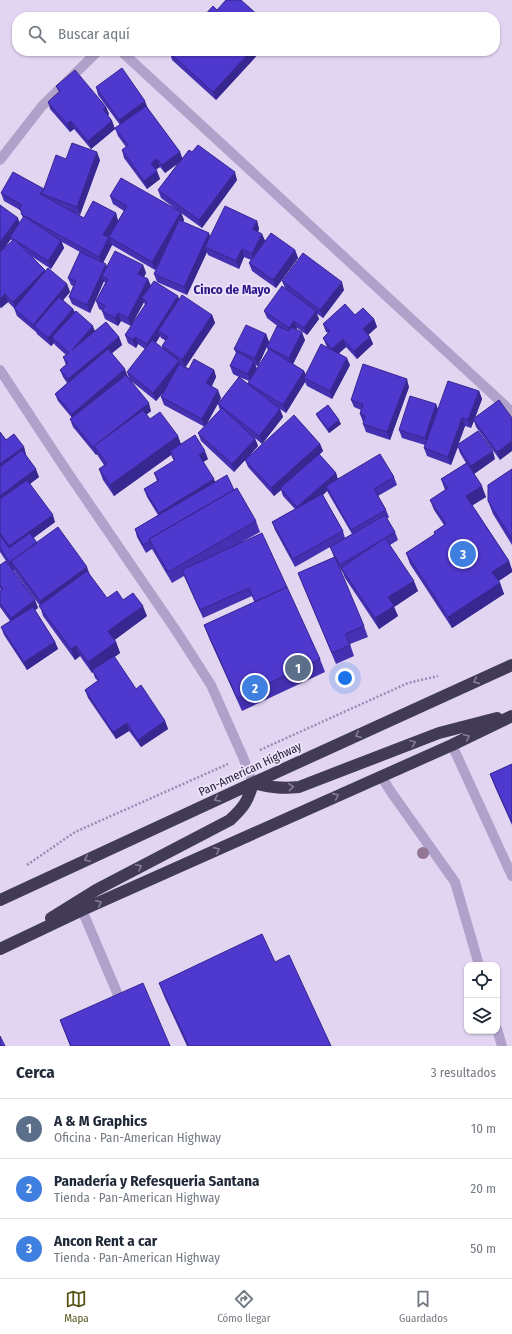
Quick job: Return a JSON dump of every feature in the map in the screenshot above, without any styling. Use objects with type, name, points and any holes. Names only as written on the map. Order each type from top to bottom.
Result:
[{"type":"highway","name":"Pan-American Highway","points":[[0,900],[512,665]]},
{"type":"highway","points":[[5,947],[96,890],[230,820],[246,802],[253,783],[271,788],[299,787],[438,733],[512,715]]},
{"type":"highway","points":[[5,947],[82,910],[452,745],[512,715]]},
{"type":"street","points":[[0,160],[42,106],[93,56]]},
{"type":"street","points":[[126,56],[512,412]]},
{"type":"street","points":[[0,370],[68,474],[177,632],[211,685],[253,783]]},
{"type":"street","points":[[452,745],[512,876]]},
{"type":"street","points":[[381,776],[455,882],[478,962]]},
{"type":"street","points":[[82,910],[121,1002]]},
{"type":"street","points":[[498,1034],[502,1046]]},
{"type":"building","points":[[226,0],[241,0],[254,12],[208,12],[213,6],[217,10]]},
{"type":"building","points":[[173,56],[246,56],[213,92]]},
{"type":"building","points":[[122,68],[145,101],[119,120],[96,87]]},
{"type":"building","points":[[75,70],[106,107],[103,109],[112,121],[88,141],[71,121],[67,124],[48,102],[60,91],[56,86]]},
{"type":"building","points":[[146,106],[180,152],[162,165],[157,159],[151,163],[157,171],[144,181],[122,150],[128,145],[115,128]]},
{"type":"building","points":[[72,143],[97,152],[77,207],[42,194],[56,155],[66,159]]},
{"type":"building","points":[[198,145],[235,172],[199,220],[158,190],[189,150],[192,152]]},
{"type":"building","points":[[13,172],[44,189],[40,194],[84,218],[93,201],[116,213],[103,235],[109,237],[99,257],[21,214],[22,211],[19,209],[22,205],[1,193]]},
{"type":"building","points":[[121,178],[181,212],[152,262],[109,237],[127,206],[110,196]]},
{"type":"building","points":[[0,205],[18,218],[0,242]]},
{"type":"building","points":[[225,206],[257,221],[253,229],[262,234],[252,254],[242,249],[236,261],[205,247]]},
{"type":"building","points":[[24,216],[61,241],[48,261],[10,237]]},
{"type":"building","points":[[179,220],[209,233],[184,287],[154,274]]},
{"type":"building","points":[[271,233],[295,250],[273,280],[249,263]]},
{"type":"building","points":[[14,239],[45,270],[13,302],[5,294],[0,299],[0,252]]},
{"type":"building","points":[[115,251],[143,265],[138,274],[148,279],[128,318],[118,313],[115,318],[102,311],[105,306],[96,301],[108,279],[102,276]]},
{"type":"building","points":[[80,252],[106,264],[87,305],[69,297],[76,281],[68,278]]},
{"type":"building","points":[[303,253],[342,282],[320,310],[282,281]]},
{"type":"building","points":[[48,268],[67,284],[33,325],[14,308]]},
{"type":"building","points":[[154,281],[178,296],[147,344],[135,337],[133,340],[125,335],[147,302],[142,298]]},
{"type":"building","points":[[282,286],[316,311],[304,328],[294,321],[289,328],[264,311]]},
{"type":"building","points":[[182,295],[212,315],[182,360],[162,346],[168,337],[158,331]]},
{"type":"building","points":[[59,297],[73,309],[48,338],[34,326]]},
{"type":"building","points":[[345,304],[355,315],[363,308],[374,319],[363,329],[370,337],[354,351],[343,339],[332,349],[323,338],[330,331],[323,324]]},
{"type":"building","points":[[76,311],[93,326],[72,350],[106,322],[119,337],[68,379],[60,370],[68,363],[63,357],[69,353],[52,337]]},
{"type":"building","points":[[246,325],[266,334],[255,358],[234,349]]},
{"type":"building","points":[[277,326],[289,331],[291,327],[302,332],[289,358],[267,347]]},
{"type":"building","points":[[152,340],[179,361],[153,393],[127,372]]},
{"type":"building","points":[[321,344],[347,358],[330,391],[304,378]]},
{"type":"building","points":[[108,349],[125,369],[72,414],[55,394]]},
{"type":"building","points":[[269,349],[304,371],[283,405],[248,383]]},
{"type":"building","points":[[237,352],[254,361],[248,374],[230,366]]},
{"type":"building","points":[[194,359],[214,370],[206,383],[218,390],[202,419],[161,397],[179,364],[189,369]]},
{"type":"building","points":[[363,364],[407,379],[387,432],[363,424],[365,416],[360,414],[363,404],[351,400]]},
{"type":"building","points":[[126,375],[149,403],[93,447],[70,419]]},
{"type":"building","points":[[239,377],[280,409],[259,436],[218,404]]},
{"type":"building","points":[[448,381],[479,391],[468,420],[462,418],[448,457],[424,448]]},
{"type":"building","points":[[410,396],[436,404],[425,438],[399,430]]},
{"type":"building","points":[[499,400],[512,418],[512,441],[497,452],[473,419]]},
{"type":"building","points":[[328,405],[339,420],[328,429],[316,414]]},
{"type":"building","points":[[222,408],[255,439],[232,464],[198,433]]},
{"type":"building","points":[[143,410],[150,419],[160,412],[178,436],[110,485],[99,469],[107,464],[94,446]]},
{"type":"building","points":[[294,415],[320,444],[271,488],[245,460]]},
{"type":"building","points":[[478,431],[493,451],[471,466],[457,445]]},
{"type":"building","points":[[0,432],[6,440],[14,434],[24,447],[0,464]]},
{"type":"building","points":[[195,435],[205,451],[199,455],[214,479],[159,513],[144,489],[159,480],[154,473],[175,460],[170,451]]},
{"type":"building","points":[[22,450],[36,469],[0,496],[0,467]]},
{"type":"building","points":[[319,454],[336,473],[297,507],[280,488]]},
{"type":"building","points":[[380,454],[394,477],[374,489],[386,510],[351,530],[326,486]]},
{"type":"building","points":[[467,463],[482,486],[466,496],[509,561],[492,572],[500,583],[448,617],[406,553],[435,534],[434,532],[446,524],[430,500],[448,488],[441,479]]},
{"type":"building","points":[[512,469],[512,539],[488,501],[488,485]]},
{"type":"building","points":[[227,475],[234,490],[149,539],[150,541],[143,545],[135,529]]},
{"type":"building","points":[[27,480],[53,515],[9,546],[0,533],[0,499]]},
{"type":"building","points":[[237,488],[256,521],[168,572],[149,539]]},
{"type":"building","points":[[322,494],[343,531],[293,559],[272,522]]},
{"type":"building","points":[[385,515],[395,532],[340,565],[330,547]]},
{"type":"building","points":[[58,527],[87,567],[40,601],[11,561]]},
{"type":"building","points":[[30,533],[37,543],[10,563],[0,548],[0,535],[9,548]]},
{"type":"building","points":[[262,533],[287,587],[255,602],[249,588],[200,610],[182,570]]},
{"type":"building","points":[[385,538],[414,581],[388,597],[394,606],[375,618],[341,568]]},
{"type":"building","points":[[335,557],[364,626],[345,634],[350,645],[332,653],[298,573]]},
{"type":"building","points":[[6,561],[35,600],[11,618],[0,603],[0,591],[3,589],[0,585],[0,565]]},
{"type":"building","points":[[87,571],[107,598],[117,591],[123,600],[133,593],[143,606],[108,631],[116,642],[88,662],[76,646],[71,649],[39,606]]},
{"type":"building","points":[[287,587],[320,659],[237,698],[204,625]]},
{"type":"building","points":[[33,607],[55,642],[24,662],[1,627]]},
{"type":"building","points":[[114,656],[136,689],[141,685],[165,721],[138,740],[127,723],[113,732],[85,690],[99,680],[92,670]]},
{"type":"building","points":[[512,764],[512,823],[490,774]]},
{"type":"building","points":[[262,934],[275,962],[289,955],[331,1046],[189,1046],[159,983]]},
{"type":"building","points":[[143,983],[170,1046],[71,1046],[60,1020]]},
{"type":"building","points":[[0,1036],[5,1046],[0,1046]]},
{"type":"place","name":"Ancon Rent a car","points":[[463,554]]},
{"type":"place","name":"A & M Graphics","points":[[298,668]]},
{"type":"place","name":"Panadería y Refesqueria Santana","points":[[255,688]]},
{"type":"district","name":"Cinco de Mayo","points":[[232,289]]}]
